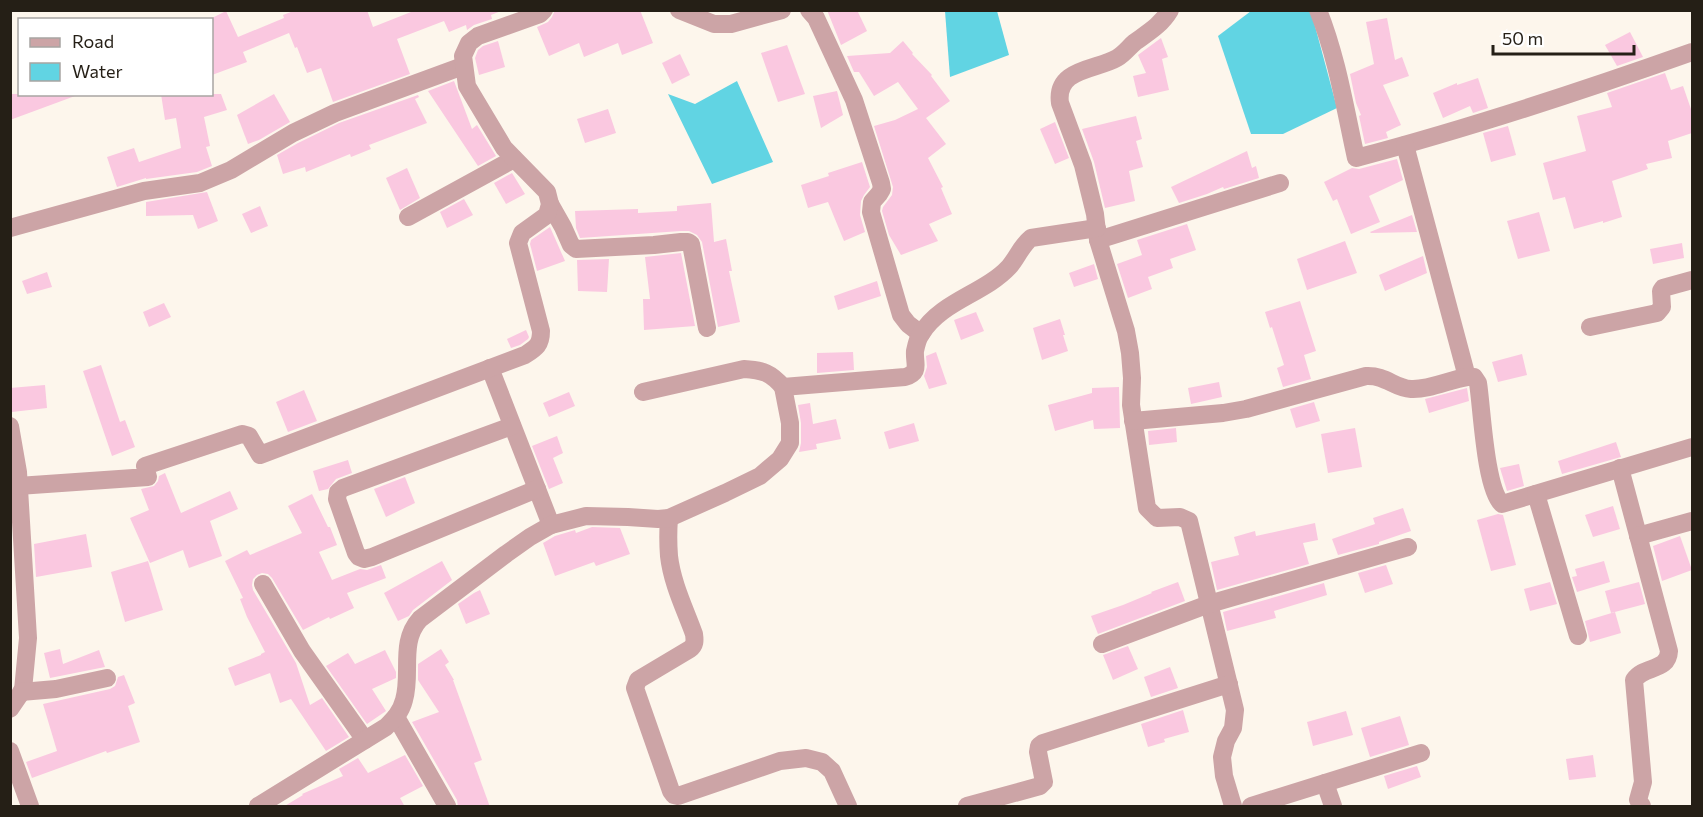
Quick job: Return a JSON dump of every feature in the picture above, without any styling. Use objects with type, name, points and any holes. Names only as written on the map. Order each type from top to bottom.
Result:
[{"type":"street","points":[[544,10],[540,14],[478,36],[469,43],[463,56],[467,86],[504,148],[547,192],[550,204],[571,245],[576,249],[681,242],[691,244],[707,328]]},
{"type":"street","points":[[679,10],[714,24],[731,24],[782,10]]},
{"type":"street","points":[[809,10],[816,18],[854,100],[881,183],[879,194],[870,207],[894,293],[901,315],[921,334]]},
{"type":"street","points":[[1170,10],[1156,28],[1117,58],[1081,70],[1065,81],[1059,93],[1060,103],[1083,165],[1098,234],[1126,331],[1132,378],[1131,405],[1147,508],[1156,518],[1180,517],[1189,521],[1229,684],[1235,710],[1233,728],[1226,741],[1222,757],[1224,776],[1233,807]]},
{"type":"street","points":[[1318,10],[1335,63],[1356,158],[1573,94],[1692,52]]},
{"type":"street","points":[[10,228],[144,191],[200,183],[231,170],[293,133],[335,113],[463,66]]},
{"type":"street","points":[[1405,145],[1467,376]]},
{"type":"street","points":[[408,216],[514,159]]},
{"type":"street","points":[[783,387],[912,375],[915,370],[915,349],[921,334],[933,320],[1010,266],[1024,244],[1031,238],[1098,234],[1280,183]]},
{"type":"street","points":[[18,486],[148,477],[145,466],[242,434],[249,436],[260,455],[525,356],[541,341],[541,332],[518,243],[522,234],[548,215],[550,204]]},
{"type":"street","points":[[1590,327],[1657,313],[1662,307],[1660,291],[1663,288],[1667,285],[1692,280]]},
{"type":"street","points":[[490,368],[551,525]]},
{"type":"street","points":[[258,807],[386,728],[396,717],[404,699],[408,639],[412,627],[530,537],[551,525],[586,516],[669,518],[760,476],[780,459],[790,442],[790,423],[783,387],[774,376],[759,369],[744,369],[643,392]]},
{"type":"street","points":[[1133,420],[1246,409],[1366,376],[1375,375],[1410,389],[1423,388],[1467,376],[1474,378],[1478,383],[1490,473],[1499,502],[1502,504],[1692,447]]},
{"type":"street","points":[[10,426],[18,472],[28,638],[21,692],[10,709]]},
{"type":"street","points":[[512,426],[343,488],[338,492],[337,499],[356,553],[364,559],[372,557],[537,489]]},
{"type":"street","points":[[1620,468],[1669,651],[1666,662],[1638,674],[1634,680],[1643,782],[1638,800],[1642,807]]},
{"type":"street","points":[[1536,494],[1578,636]]},
{"type":"street","points":[[669,518],[670,559],[695,642],[690,649],[638,680],[635,688],[670,791],[678,796],[780,761],[806,758],[822,762],[832,771],[848,807]]},
{"type":"street","points":[[1638,536],[1692,521]]},
{"type":"street","points":[[1102,644],[1209,604],[1408,547]]},
{"type":"street","points":[[263,584],[302,651],[365,740]]},
{"type":"street","points":[[21,692],[56,689],[106,678]]},
{"type":"street","points":[[967,807],[1040,786],[1044,782],[1038,752],[1039,746],[1043,743],[1229,684]]},
{"type":"street","points":[[396,717],[447,807]]},
{"type":"street","points":[[10,751],[30,807]]},
{"type":"street","points":[[1251,807],[1421,753]]},
{"type":"street","points":[[1325,783],[1333,807]]},
{"type":"water","points":[[945,11],[997,11],[1009,55],[950,77]]},
{"type":"water","points":[[1251,11],[1311,11],[1337,108],[1283,134],[1251,134],[1218,36]]},
{"type":"water","points":[[737,81],[773,162],[712,184],[668,94],[695,104]]},
{"type":"building","points":[[296,10],[367,10],[373,27],[416,10],[501,11],[491,15],[492,19],[467,30],[466,25],[449,32],[444,21],[397,39],[410,74],[333,102],[321,68],[307,73],[289,33],[243,52],[247,62],[213,75],[212,18],[226,11],[238,37],[284,18],[283,15]]},
{"type":"building","points":[[555,10],[640,10],[653,43],[622,55],[618,43],[584,57],[579,43],[549,56],[537,27],[548,22]]},
{"type":"building","points":[[827,10],[857,10],[867,31],[841,45]]},
{"type":"building","points":[[1387,18],[1395,60],[1402,57],[1409,76],[1383,85],[1401,125],[1386,132],[1388,138],[1365,144],[1359,116],[1361,115],[1350,74],[1374,64],[1366,22]]},
{"type":"building","points":[[1630,32],[1643,57],[1617,66],[1605,45]]},
{"type":"building","points":[[1161,38],[1168,57],[1162,59],[1169,90],[1138,97],[1133,76],[1146,73],[1138,55]]},
{"type":"building","points":[[498,41],[505,67],[479,75],[475,58],[478,50]]},
{"type":"building","points":[[903,41],[932,75],[950,101],[926,118],[946,144],[928,158],[943,187],[941,188],[952,214],[929,224],[938,241],[901,255],[889,235],[882,211],[892,195],[893,187],[874,126],[895,120],[918,109],[898,82],[874,96],[859,72],[854,72],[847,56],[890,53]]},
{"type":"building","points":[[787,45],[805,94],[778,102],[761,53]]},
{"type":"building","points":[[680,54],[690,75],[672,84],[662,63]]},
{"type":"building","points":[[1665,73],[1671,90],[1683,86],[1692,112],[1692,133],[1668,141],[1672,158],[1646,164],[1648,169],[1612,181],[1622,217],[1574,229],[1565,197],[1553,200],[1543,163],[1586,151],[1577,116],[1612,107],[1607,93]]},
{"type":"building","points":[[1478,78],[1488,108],[1473,113],[1470,106],[1443,118],[1433,93],[1457,83],[1457,85]]},
{"type":"building","points":[[454,81],[472,129],[477,125],[496,156],[478,166],[428,91]]},
{"type":"building","points":[[837,91],[843,115],[821,128],[813,96]]},
{"type":"building","points":[[10,94],[75,96],[10,120]]},
{"type":"building","points":[[221,94],[227,110],[204,117],[210,146],[206,147],[212,166],[197,172],[146,178],[117,187],[107,157],[134,148],[139,162],[181,148],[176,118],[165,120],[161,96]]},
{"type":"building","points":[[274,94],[290,122],[248,144],[237,115]]},
{"type":"building","points":[[418,95],[419,97],[415,99],[427,123],[369,145],[371,149],[351,157],[350,154],[306,172],[305,167],[283,174],[277,155],[339,123]]},
{"type":"building","points":[[608,109],[616,133],[585,143],[577,119]]},
{"type":"building","points":[[1136,116],[1142,139],[1136,141],[1143,167],[1129,171],[1135,201],[1105,208],[1094,162],[1082,129]]},
{"type":"building","points":[[1055,122],[1069,158],[1055,164],[1040,129]]},
{"type":"building","points":[[1508,126],[1516,155],[1491,162],[1483,133]]},
{"type":"building","points":[[1247,151],[1252,168],[1256,166],[1259,178],[1224,189],[1223,187],[1179,203],[1171,187]]},
{"type":"building","points":[[1397,159],[1403,180],[1369,196],[1380,222],[1351,234],[1337,199],[1333,201],[1324,182],[1352,168],[1359,169]]},
{"type":"building","points":[[862,162],[870,187],[861,201],[860,215],[865,232],[844,241],[828,202],[808,208],[801,185]]},
{"type":"building","points":[[407,168],[420,198],[400,210],[386,178]]},
{"type":"building","points":[[512,173],[525,194],[506,204],[494,183]]},
{"type":"building","points":[[207,192],[218,221],[198,229],[193,215],[146,216],[146,202]]},
{"type":"building","points":[[464,199],[473,215],[447,228],[440,212]]},
{"type":"building","points":[[711,203],[714,242],[726,239],[732,271],[729,271],[740,322],[718,327],[702,242],[697,235],[689,231],[681,231],[580,238],[576,228],[575,211],[638,209],[638,213],[677,211],[677,206]]},
{"type":"building","points":[[260,206],[268,226],[251,233],[242,214]]},
{"type":"building","points":[[1539,212],[1550,251],[1518,259],[1507,221]]},
{"type":"building","points":[[1412,215],[1417,232],[1370,232]]},
{"type":"building","points":[[1187,224],[1196,250],[1170,259],[1173,268],[1148,277],[1152,289],[1128,298],[1117,264],[1142,255],[1137,240]]},
{"type":"building","points":[[550,227],[565,261],[537,271],[531,240]]},
{"type":"building","points":[[1345,241],[1357,273],[1307,290],[1297,259]]},
{"type":"building","points":[[1682,243],[1684,258],[1653,264],[1650,249]]},
{"type":"building","points":[[681,253],[695,326],[644,330],[643,299],[650,299],[645,257]]},
{"type":"building","points":[[1423,256],[1427,273],[1385,291],[1379,275]]},
{"type":"building","points":[[609,259],[607,292],[578,291],[577,260]]},
{"type":"building","points":[[1094,264],[1098,279],[1074,287],[1069,273]]},
{"type":"building","points":[[47,272],[52,287],[27,294],[22,281]]},
{"type":"building","points":[[877,281],[881,296],[838,310],[834,296]]},
{"type":"building","points":[[1300,301],[1316,351],[1304,355],[1311,379],[1283,387],[1277,368],[1284,365],[1265,312]]},
{"type":"building","points":[[164,303],[171,317],[149,327],[143,312]]},
{"type":"building","points":[[976,312],[984,331],[961,340],[954,320]]},
{"type":"building","points":[[1060,319],[1068,351],[1042,360],[1033,328]]},
{"type":"building","points":[[526,330],[528,339],[511,348],[507,339]]},
{"type":"building","points":[[853,352],[854,370],[817,373],[817,353]]},
{"type":"building","points":[[936,352],[947,384],[929,389],[924,376],[927,367],[926,356]]},
{"type":"building","points":[[1522,354],[1527,375],[1498,382],[1492,362]]},
{"type":"building","points":[[101,365],[120,422],[125,420],[135,447],[112,456],[83,371]]},
{"type":"building","points":[[1219,382],[1222,397],[1191,404],[1188,388]]},
{"type":"building","points":[[45,385],[47,408],[12,412],[10,388]]},
{"type":"building","points":[[1119,387],[1120,428],[1094,429],[1093,420],[1055,431],[1048,405],[1092,393],[1092,388]]},
{"type":"building","points":[[1467,388],[1469,401],[1429,413],[1425,399]]},
{"type":"building","points":[[304,390],[317,421],[288,432],[276,402]]},
{"type":"building","points":[[569,392],[575,406],[549,417],[543,403]]},
{"type":"building","points":[[1314,402],[1320,421],[1296,428],[1290,409]]},
{"type":"building","points":[[810,403],[813,424],[836,419],[841,439],[816,444],[817,449],[799,452],[801,423],[798,405]]},
{"type":"building","points":[[914,423],[919,441],[889,449],[884,432]]},
{"type":"building","points":[[1176,428],[1177,442],[1149,445],[1148,431]]},
{"type":"building","points":[[1355,428],[1362,467],[1328,473],[1321,434]]},
{"type":"building","points":[[557,436],[563,453],[553,458],[563,483],[549,489],[532,446]]},
{"type":"building","points":[[1616,442],[1621,457],[1562,474],[1558,461]]},
{"type":"building","points":[[348,460],[352,473],[336,479],[328,489],[319,491],[313,471]]},
{"type":"building","points":[[1519,464],[1524,486],[1507,491],[1500,468]]},
{"type":"building","points":[[165,473],[181,513],[230,491],[238,509],[210,521],[222,556],[189,568],[183,550],[150,563],[130,518],[149,510],[141,489],[154,486],[159,476]]},
{"type":"building","points":[[405,477],[415,503],[386,517],[374,489]]},
{"type":"building","points":[[312,494],[337,545],[319,552],[332,580],[360,569],[367,570],[381,565],[386,578],[347,593],[354,608],[303,630],[272,578],[262,573],[253,579],[253,590],[296,663],[310,705],[322,698],[349,737],[326,751],[291,699],[280,703],[270,673],[235,686],[228,668],[265,652],[247,617],[240,599],[243,598],[225,561],[247,550],[250,555],[302,533],[288,506]]},
{"type":"building","points":[[1613,506],[1620,529],[1593,537],[1585,515]]},
{"type":"building","points":[[1403,508],[1411,531],[1379,542],[1379,544],[1338,555],[1332,539],[1375,524],[1373,518]]},
{"type":"building","points":[[1498,514],[1503,515],[1516,565],[1491,571],[1477,520]]},
{"type":"building","points":[[1315,523],[1318,540],[1303,543],[1309,564],[1217,590],[1211,562],[1239,555],[1234,537],[1255,531],[1256,536]]},
{"type":"building","points":[[592,527],[620,528],[630,554],[596,566],[594,562],[555,576],[543,543],[555,536],[575,530],[576,533]]},
{"type":"building","points":[[86,534],[92,567],[36,577],[34,544]]},
{"type":"building","points":[[1680,536],[1692,570],[1662,581],[1653,546]]},
{"type":"building","points":[[148,561],[163,610],[125,622],[111,572]]},
{"type":"building","points":[[442,561],[452,580],[413,610],[409,616],[398,621],[384,593]]},
{"type":"building","points":[[1604,561],[1610,582],[1577,592],[1572,577],[1577,576],[1575,569]]},
{"type":"building","points":[[1386,565],[1393,584],[1365,593],[1358,573]]},
{"type":"building","points":[[1178,582],[1185,601],[1098,634],[1091,616]]},
{"type":"building","points":[[1550,582],[1557,604],[1530,611],[1524,589]]},
{"type":"building","points":[[1639,582],[1645,604],[1611,613],[1605,591]]},
{"type":"building","points":[[1324,583],[1327,595],[1274,611],[1276,618],[1227,631],[1223,612]]},
{"type":"building","points":[[480,590],[490,614],[466,624],[458,604]]},
{"type":"building","points":[[1615,612],[1621,633],[1590,642],[1585,621]]},
{"type":"building","points":[[1128,646],[1138,669],[1113,680],[1103,655]]},
{"type":"building","points":[[60,649],[63,664],[99,650],[105,667],[50,678],[44,653]]},
{"type":"building","points":[[441,649],[449,662],[445,665],[454,680],[482,760],[474,763],[490,807],[458,807],[457,800],[412,722],[439,712],[418,680],[418,664]]},
{"type":"building","points":[[385,650],[396,672],[396,678],[372,689],[386,711],[367,724],[326,666],[348,653],[355,664]]},
{"type":"building","points":[[1170,667],[1178,688],[1151,697],[1144,677]]},
{"type":"building","points":[[124,675],[135,703],[128,706],[140,742],[107,753],[106,751],[32,778],[26,762],[57,751],[43,704],[110,689],[115,686],[118,677]]},
{"type":"building","points":[[1183,710],[1189,732],[1164,739],[1165,742],[1148,747],[1141,724]]},
{"type":"building","points":[[1346,711],[1353,735],[1313,746],[1307,722]]},
{"type":"building","points":[[1400,716],[1409,745],[1370,757],[1361,728]]},
{"type":"building","points":[[405,755],[423,786],[400,798],[405,807],[283,807],[302,794],[343,776],[339,769],[358,758],[368,773]]},
{"type":"building","points":[[1593,755],[1596,777],[1569,780],[1566,759]]},
{"type":"building","points":[[1417,766],[1421,777],[1388,789],[1384,776]]}]
